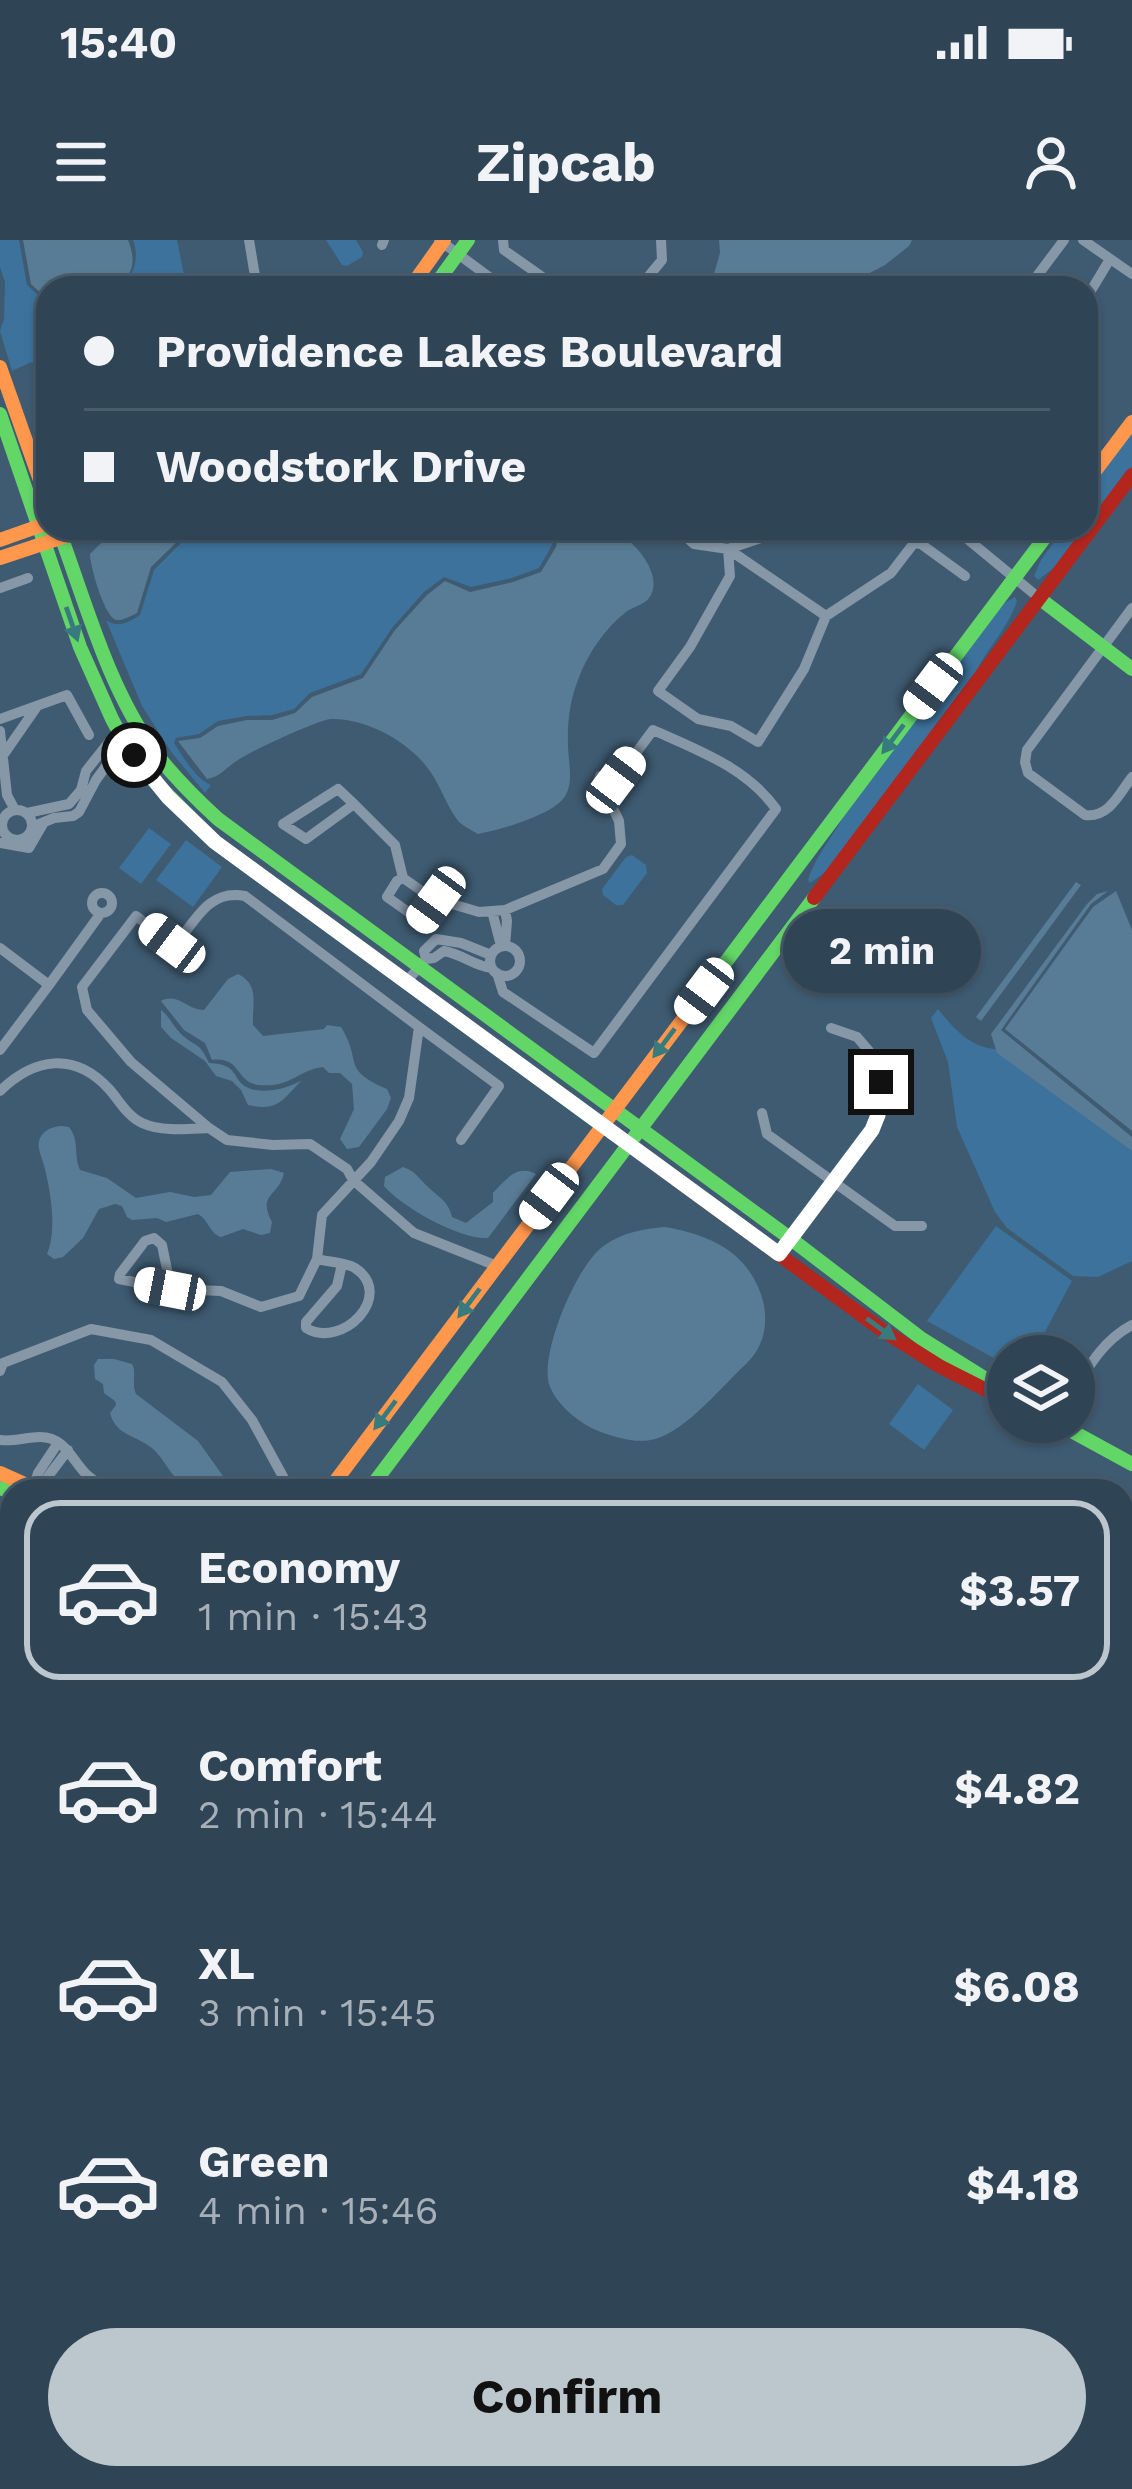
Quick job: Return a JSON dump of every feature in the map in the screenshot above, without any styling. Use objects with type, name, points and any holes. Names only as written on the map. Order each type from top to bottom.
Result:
[{"type":"street","points":[[249,240],[255,276]]},
{"type":"street","points":[[442,276],[468,240]]},
{"type":"street","points":[[503,240],[504,250],[541,276]]},
{"type":"street","points":[[649,276],[662,260],[661,240]]},
{"type":"street","points":[[1037,276],[1064,240]]},
{"type":"street","points":[[1083,240],[1132,274]]},
{"type":"street","points":[[418,276],[442,241],[488,276]]},
{"type":"street","points":[[1098,279],[1110,259]]},
{"type":"street","points":[[0,367],[36,469]]},
{"type":"street","points":[[0,414],[36,506]]},
{"type":"street","points":[[1098,467],[1132,422]]},
{"type":"street","points":[[1098,520],[1132,475]]},
{"type":"street","points":[[0,540],[36,527]]},
{"type":"street","points":[[44,540],[91,676],[120,740],[158,787],[215,842],[914,1352],[987,1387]]},
{"type":"street","points":[[0,558],[50,540]]},
{"type":"street","points":[[62,540],[104,657],[139,727],[168,769],[218,819],[422,963],[987,1383]]},
{"type":"street","points":[[690,540],[728,549],[826,616]]},
{"type":"street","points":[[728,549],[755,540]]},
{"type":"street","points":[[728,549],[730,576],[658,692],[698,719],[731,726],[758,742],[804,669],[826,616],[891,572],[913,540]]},
{"type":"street","points":[[969,540],[1132,669]]},
{"type":"street","points":[[337,1479],[1043,540]]},
{"type":"street","points":[[377,1479],[1083,540]]},
{"type":"street","points":[[914,543],[965,576]]},
{"type":"street","points":[[0,588],[28,578]]},
{"type":"street","points":[[1132,608],[1027,750],[1024,763],[1028,773],[1085,815],[1106,811],[1132,777]]},
{"type":"street","points":[[0,719],[68,695],[89,735]]},
{"type":"street","points":[[1,758],[38,706]]},
{"type":"street","points":[[120,740],[79,812],[38,825],[21,840],[2,839],[7,814],[69,804],[109,742],[139,727]]},
{"type":"street","points":[[354,804],[306,839],[283,824],[338,788],[354,804],[395,845],[404,878],[436,900],[479,911],[498,910],[603,868],[621,844],[619,821],[611,804],[616,780],[653,730],[728,765],[776,809],[594,1053],[503,992],[498,910]]},
{"type":"street","points":[[0,731],[4,795],[38,825]]},
{"type":"street","points":[[611,804],[592,798],[600,776],[616,780]]},
{"type":"street","points":[[404,878],[387,897],[421,921],[436,900]]},
{"type":"street","points":[[785,883],[811,902]]},
{"type":"street","points":[[461,1140],[499,1086],[245,896],[233,894],[210,901],[172,943],[136,916],[82,987],[87,1010],[131,1062],[209,1128],[227,1140],[310,1144],[347,1169],[352,1180],[414,1233],[496,1267],[522,1285]]},
{"type":"street","points":[[0,1050],[101,913]]},
{"type":"street","points":[[0,948],[50,985]]},
{"type":"street","points":[[407,981],[422,963],[444,951],[459,953],[481,967],[499,961]]},
{"type":"street","points":[[170,1289],[162,1245],[154,1238],[146,1241],[119,1279],[170,1289],[220,1292],[261,1307],[299,1296],[317,1259],[322,1215],[371,1162],[409,1099],[419,1027]]},
{"type":"street","points":[[779,1254],[872,1130],[878,1115],[881,1082],[877,1066],[857,1037],[832,1028]]},
{"type":"street","points":[[0,1091],[39,1065],[78,1065],[144,1124],[179,1130],[209,1128]]},
{"type":"street","points":[[762,1113],[767,1135],[833,1184],[895,1226],[922,1226]]},
{"type":"street","points":[[317,1259],[342,1264],[353,1267],[366,1281],[370,1300],[362,1315],[328,1336],[308,1332],[306,1322],[337,1286],[342,1264]]},
{"type":"street","points":[[1095,1357],[1132,1325]]},
{"type":"street","points":[[0,1371],[2,1363],[91,1329],[152,1340],[221,1382],[253,1420],[285,1479]]},
{"type":"street","points":[[0,1440],[42,1437],[63,1446],[94,1479]]},
{"type":"street","points":[[1094,1443],[1132,1464]]},
{"type":"street","points":[[43,1479],[63,1446]]},
{"type":"shaded area","points":[[0,240],[19,240],[27,285],[36,293],[36,362],[12,371],[0,331],[5,282]]},
{"type":"shaded area","points":[[23,240],[128,240],[133,259],[126,276],[36,276],[36,289],[31,284]]},
{"type":"shaded area","points":[[133,240],[177,240],[184,276],[130,276],[136,254]]},
{"type":"shaded area","points":[[326,240],[356,240],[362,257],[342,265]]},
{"type":"shaded area","points":[[719,240],[912,240],[885,265],[864,276],[713,276]]},
{"type":"shaded area","points":[[1132,429],[1132,466],[1098,511],[1098,474]]},
{"type":"shaded area","points":[[179,540],[151,567],[137,613],[124,619],[112,617],[95,580],[90,554],[102,542]]},
{"type":"shaded area","points":[[184,540],[553,540],[539,568],[512,578],[471,587],[444,577],[392,628],[361,674],[310,693],[294,709],[218,721],[199,734],[176,738],[174,743],[190,767],[211,785],[205,793],[142,706],[106,620],[119,624],[140,615],[154,570]]},
{"type":"shaded area","points":[[557,540],[628,540],[649,566],[653,588],[647,600],[610,626],[586,661],[570,712],[569,787],[563,799],[547,811],[478,834],[458,820],[416,755],[388,735],[354,721],[331,719],[313,725],[207,779],[178,741],[200,738],[218,726],[295,713],[312,697],[363,678],[395,630],[445,581],[470,592],[513,582],[541,572]]},
{"type":"shaded area","points":[[1055,540],[1076,540],[1038,580],[1034,576]]},
{"type":"shaded area","points":[[1015,597],[1008,621],[974,676],[826,872],[810,883],[817,860],[850,804],[992,615]]},
{"type":"shaded area","points":[[149,828],[171,844],[141,884],[119,868]]},
{"type":"shaded area","points":[[186,840],[222,867],[193,907],[156,880]]},
{"type":"shaded area","points":[[632,855],[646,865],[647,873],[623,905],[616,905],[602,889]]},
{"type":"shaded area","points":[[1076,882],[1081,885],[981,1021],[976,1017]]},
{"type":"shaded area","points":[[1108,891],[1091,904],[1001,1030],[1132,1137],[1132,1151],[997,1053],[991,1034],[1087,904]]},
{"type":"shaded area","points":[[1116,891],[1132,930],[1132,1131],[1005,1029],[1093,907]]},
{"type":"shaded area","points":[[238,974],[252,989],[253,1025],[263,1036],[341,1027],[358,1070],[387,1089],[391,1098],[387,1109],[359,1147],[347,1149],[340,1139],[354,1109],[352,1084],[340,1073],[329,1073],[323,1067],[279,1084],[251,1083],[229,1062],[212,1060],[205,1043],[184,1030],[161,1001],[172,999],[204,1010],[228,979]]},
{"type":"shaded area","points":[[938,1009],[963,1036],[995,1049],[1132,1151],[1132,1261],[1098,1277],[1073,1276],[1007,1228],[995,1212],[957,1127],[948,1062],[931,1018]]},
{"type":"shaded area","points":[[161,1010],[209,1063],[227,1066],[245,1086],[270,1090],[302,1080],[274,1105],[248,1105],[232,1081],[216,1076],[205,1061],[171,1038],[161,1027]]},
{"type":"shaded area","points":[[61,1126],[72,1132],[80,1170],[107,1178],[136,1198],[170,1192],[211,1195],[230,1172],[271,1169],[284,1173],[268,1200],[270,1233],[243,1229],[221,1237],[198,1214],[166,1222],[132,1220],[115,1204],[99,1209],[83,1238],[63,1257],[54,1259],[47,1254],[52,1212],[39,1144],[45,1132]]},
{"type":"shaded area","points":[[403,1167],[442,1199],[452,1217],[466,1223],[493,1202],[493,1193],[512,1175],[536,1174],[488,1238],[448,1228],[392,1194],[384,1186],[385,1177]]},
{"type":"shaded area","points":[[996,1226],[1072,1281],[1043,1335],[987,1335],[987,1354],[927,1321]]},
{"type":"shaded area","points":[[665,1227],[711,1240],[738,1258],[758,1286],[765,1319],[763,1335],[746,1364],[679,1427],[655,1439],[628,1440],[593,1429],[563,1407],[549,1384],[550,1352],[563,1310],[594,1255],[627,1234]]},
{"type":"shaded area","points":[[98,1359],[132,1364],[136,1394],[198,1441],[222,1479],[178,1479],[152,1448],[117,1426],[110,1413],[115,1401],[95,1379]]},
{"type":"shaded area","points":[[918,1384],[953,1410],[924,1450],[889,1424]]},
{"type":"traffic: fast","points":[[442,276],[468,240]]},
{"type":"traffic: fast","points":[[0,414],[36,519]]},
{"type":"traffic: fast","points":[[43,540],[80,647],[112,719],[149,776],[215,842],[617,1136]]},
{"type":"traffic: fast","points":[[62,540],[99,643],[138,726],[169,769],[218,819],[922,1339],[987,1380]]},
{"type":"traffic: fast","points":[[686,1015],[1043,540]]},
{"type":"traffic: fast","points":[[1039,598],[1132,669]]},
{"type":"traffic: fast","points":[[377,1479],[814,898]]},
{"type":"traffic: fast","points":[[1094,1443],[1132,1464]]},
{"type":"traffic: slow","points":[[418,276],[444,240]]},
{"type":"traffic: slow","points":[[0,367],[36,469]]},
{"type":"traffic: slow","points":[[1098,467],[1132,422]]},
{"type":"traffic: slow","points":[[0,540],[36,527]]},
{"type":"traffic: slow","points":[[0,558],[54,540]]},
{"type":"traffic: slow","points":[[337,1479],[686,1015]]},
{"type":"traffic: slow","points":[[0,1473],[13,1479]]},
{"type":"traffic: jam","points":[[1098,520],[1132,475]]},
{"type":"traffic: jam","points":[[814,898],[1083,540]]},
{"type":"traffic: jam","points":[[617,1136],[882,1330],[987,1390]]},
{"type":"route","points":[[134,755],[168,797],[215,842],[779,1254],[872,1130],[881,1082]]}]
